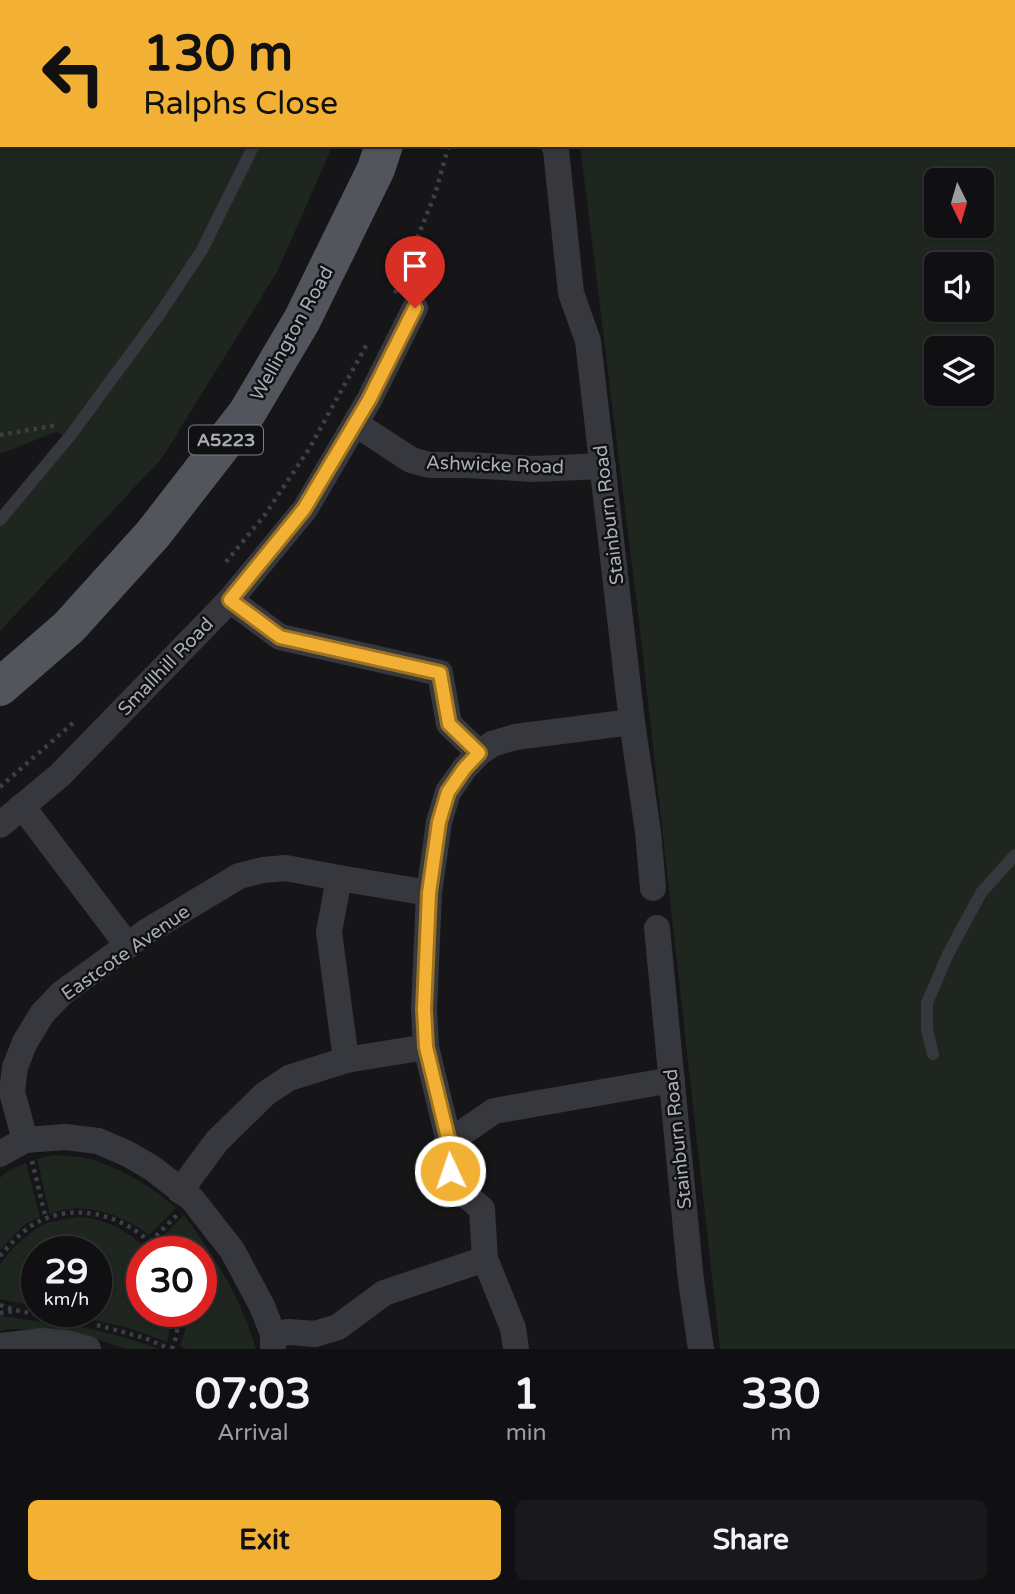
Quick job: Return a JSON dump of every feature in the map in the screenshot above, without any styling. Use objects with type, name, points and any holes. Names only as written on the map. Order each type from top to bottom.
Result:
[{"type":"main road","name":"Wellington Road","points":[[0,687],[69,627],[153,534],[247,413],[302,320],[376,169],[383,147]]},
{"type":"street","name":"Stainburn Road","points":[[555,147],[571,293],[588,341],[653,888]]},
{"type":"street","name":"Smallhill Road","points":[[0,825],[60,775],[230,600],[304,509],[356,424],[405,301]]},
{"type":"street","name":"Ashwicke Road","points":[[356,424],[411,460],[429,465],[534,469],[603,466]]},
{"type":"street","points":[[230,600],[280,637],[440,673],[449,724],[479,753]]},
{"type":"street","points":[[516,1349],[513,1328],[485,1259],[482,1209],[458,1188],[450,1171],[449,1142],[426,1047],[424,1009],[429,893],[439,822],[448,792],[464,769],[492,744],[515,737],[632,722]]},
{"type":"street","points":[[22,806],[128,946]]},
{"type":"street","name":"Eastcote Avenue","points":[[28,1150],[12,1092],[15,1067],[25,1041],[42,1014],[62,993],[146,932],[239,876],[263,870],[286,868],[429,893]]},
{"type":"street","points":[[339,878],[329,932],[346,1060]]},
{"type":"street","name":"Stainburn Road","points":[[657,928],[691,1281],[701,1349]]},
{"type":"street","points":[[180,1201],[217,1141],[265,1094],[289,1078],[346,1060],[426,1047]]},
{"type":"street","points":[[449,1142],[494,1111],[672,1080]]},
{"type":"street","points":[[0,1154],[28,1150],[65,1137],[97,1141],[144,1163],[180,1201]]},
{"type":"street","points":[[180,1201],[192,1199],[232,1250],[258,1297],[273,1341],[289,1332],[315,1335],[338,1327],[384,1293],[485,1259]]},
{"type":"street","points":[[0,1346],[42,1341],[67,1343],[90,1336]]},
{"type":"lane","points":[[0,520],[81,421],[159,315],[202,250],[253,147]]},
{"type":"lane","points":[[933,1055],[927,1030],[927,1003],[948,954],[981,893],[1015,855]]},
{"type":"path","points":[[405,301],[448,147]]},
{"type":"path","points":[[223,566],[264,516],[309,449],[368,342]]},
{"type":"path","points":[[0,435],[81,421]]},
{"type":"path","points":[[0,787],[74,722]]},
{"type":"path","points":[[28,1150],[46,1219]]},
{"type":"path","points":[[154,1236],[180,1201]]},
{"type":"path","points":[[0,1256],[30,1226],[57,1215],[80,1212],[112,1217],[143,1236]]},
{"type":"path","points":[[0,1305],[21,1311]]},
{"type":"path","points":[[0,1313],[15,1310]]},
{"type":"path","points":[[90,1336],[145,1338],[171,1349],[178,1327]]},
{"type":"shaded area","points":[[0,147],[332,147],[277,272],[162,458],[0,631],[0,510],[63,435],[56,432],[0,454]]},
{"type":"shaded area","points":[[580,147],[1015,147],[1015,1349],[720,1349],[640,630]]},
{"type":"shaded area","points":[[53,1155],[86,1158],[122,1172],[156,1192],[176,1208],[149,1235],[127,1221],[89,1209],[63,1210],[50,1214],[37,1159]]},
{"type":"shaded area","points":[[26,1163],[40,1217],[25,1224],[0,1250],[0,1178]]},
{"type":"shaded area","points":[[184,1215],[198,1236],[163,1236]]},
{"type":"shaded area","points":[[78,1217],[88,1218],[116,1227],[131,1236],[126,1236],[126,1327],[170,1327],[167,1342],[112,1324],[112,1236],[27,1236],[46,1223]]},
{"type":"shaded area","points":[[21,1241],[21,1304],[0,1299],[0,1264]]},
{"type":"shaded area","points":[[217,1265],[242,1312],[256,1349],[186,1349],[180,1346],[185,1327],[217,1327]]},
{"type":"shaded area","points":[[0,1315],[21,1319],[21,1327],[80,1327],[159,1349],[126,1349],[76,1332],[52,1329],[0,1331]]},
{"type":"route","points":[[415,308],[356,424],[304,509],[230,600],[280,637],[440,673],[449,724],[479,753],[448,792],[439,822],[429,893],[424,1009],[426,1047],[449,1142],[450,1171]]}]
